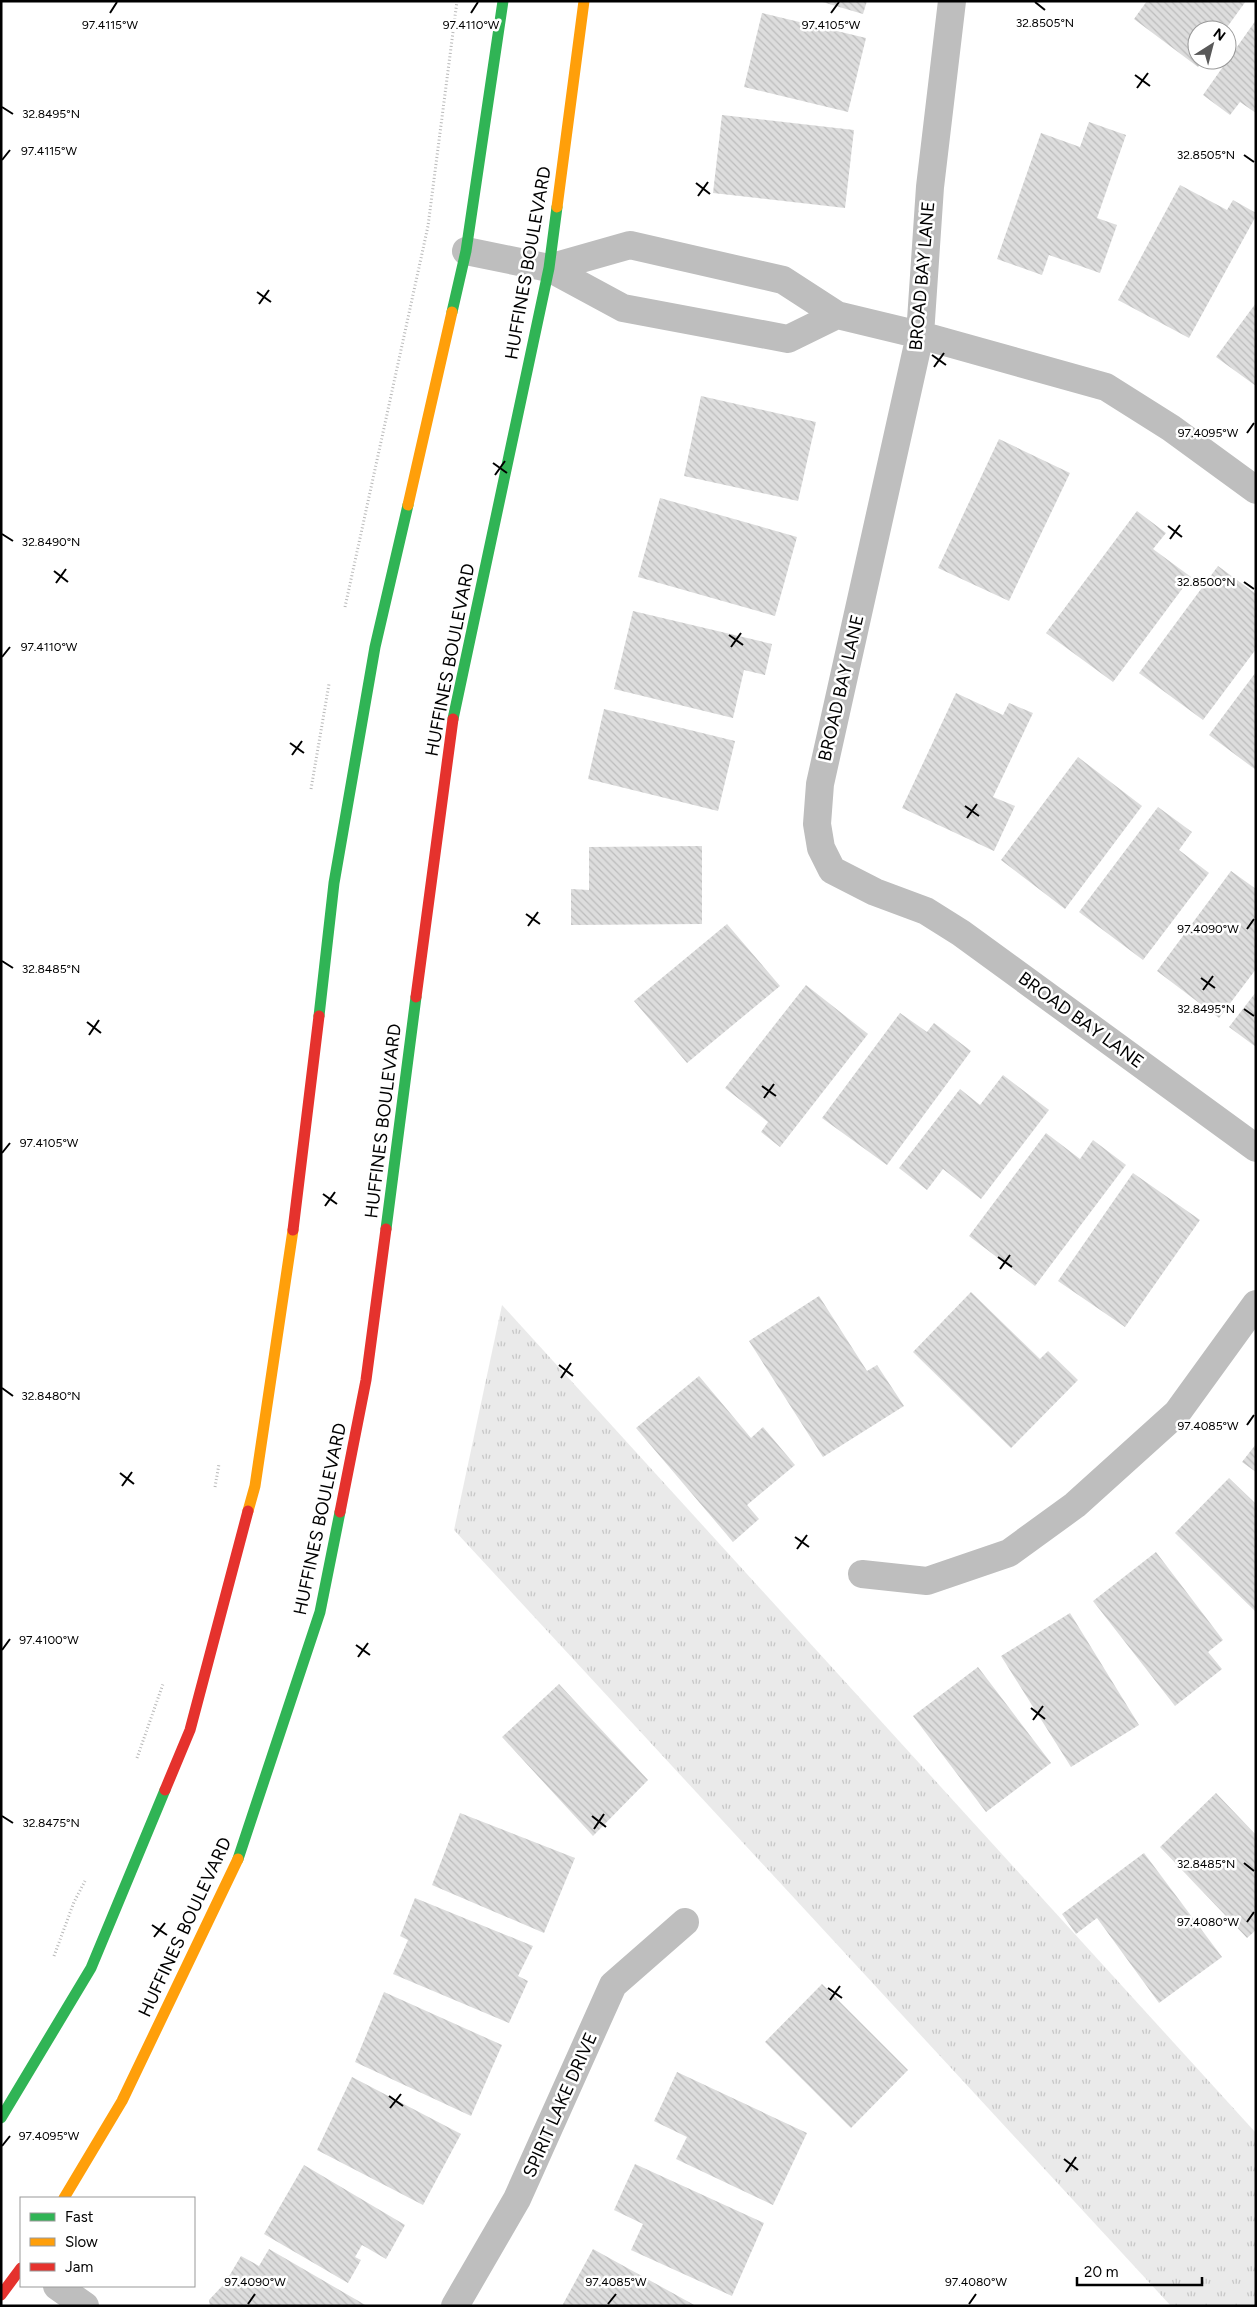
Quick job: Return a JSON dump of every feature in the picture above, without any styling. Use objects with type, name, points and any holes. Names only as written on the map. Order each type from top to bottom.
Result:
[{"type":"main road","points":[[1,2118],[91,1968],[190,1730],[255,1486],[299,1189],[334,883],[375,647],[466,251],[504,1]]},
{"type":"main road","name":"HUFFINES BOULEVARD","points":[[65,2197],[122,2101],[235,1868],[320,1612],[366,1380],[454,712],[549,268],[584,1]]},
{"type":"main road","points":[[1,2295],[20,2269]]},
{"type":"street","name":"BROAD BAY LANE","points":[[952,1],[930,188],[920,335],[820,784],[817,824],[821,848],[832,870],[875,892],[926,911],[961,933],[1256,1148]]},
{"type":"street","points":[[549,268],[630,245],[783,280],[837,315],[920,335],[1106,387],[1171,428],[1256,490]]},
{"type":"street","points":[[466,251],[549,268],[624,308],[788,339],[837,315]]},
{"type":"street","points":[[862,1574],[927,1581],[1009,1553],[1076,1505],[1177,1413],[1256,1304]]},
{"type":"street","name":"SPIRIT LAKE DRIVE","points":[[455,2306],[517,2199],[613,1985],[685,1922]]},
{"type":"street","points":[[58,2287],[84,2306]]},
{"type":"path","points":[[344,610],[428,226],[457,1]]},
{"type":"path","points":[[310,798],[316,750],[331,675]]},
{"type":"path","points":[[214,1492],[221,1456]]},
{"type":"path","points":[[135,1762],[165,1678]]},
{"type":"path","points":[[53,1959],[74,1902],[87,1879]]},
{"type":"green space","points":[[502,1305],[1256,2133],[1256,2306],[1171,2306],[454,1530]]},
{"type":"building","points":[[819,1],[867,1],[863,14]]},
{"type":"building","points":[[1147,1],[1246,1],[1232,20],[1187,20],[1187,59],[1134,19]]},
{"type":"building","points":[[762,13],[866,38],[848,112],[744,87]]},
{"type":"building","points":[[1256,20],[1256,113],[1240,102],[1230,115],[1203,95],[1221,70],[1237,70],[1237,47]]},
{"type":"building","points":[[722,115],[854,130],[845,208],[713,193]]},
{"type":"building","points":[[1089,122],[1126,135],[1097,218],[1117,225],[1100,273],[1049,255],[1042,275],[997,259],[1041,133],[1080,147]]},
{"type":"building","points":[[1180,185],[1227,210],[1233,200],[1256,213],[1189,338],[1118,300]]},
{"type":"building","points":[[1256,303],[1256,386],[1216,357]]},
{"type":"building","points":[[701,396],[816,422],[798,501],[684,476]]},
{"type":"building","points":[[999,439],[1070,473],[1009,601],[938,568]]},
{"type":"building","points":[[660,498],[797,537],[775,616],[638,577]]},
{"type":"building","points":[[1137,511],[1166,533],[1153,549],[1191,577],[1113,682],[1046,633]]},
{"type":"building","points":[[1218,566],[1256,594],[1256,649],[1203,720],[1139,673]]},
{"type":"building","points":[[633,611],[772,644],[765,675],[744,670],[733,718],[614,689]]},
{"type":"building","points":[[1256,672],[1256,770],[1209,735]]},
{"type":"building","points":[[956,693],[1003,715],[1009,703],[1033,713],[993,797],[1015,806],[994,851],[902,808]]},
{"type":"building","points":[[604,709],[735,741],[718,811],[588,779]]},
{"type":"building","points":[[1078,757],[1142,806],[1065,909],[1001,860]]},
{"type":"building","points":[[1158,807],[1192,832],[1179,850],[1209,873],[1143,960],[1079,912]]},
{"type":"building","points":[[702,846],[702,924],[571,925],[571,889],[589,890],[589,847]]},
{"type":"building","points":[[1231,871],[1256,889],[1256,969],[1219,1018],[1157,971]]},
{"type":"building","points":[[727,924],[780,986],[687,1063],[634,1001]]},
{"type":"building","points":[[806,985],[868,1034],[780,1147],[761,1132],[768,1122],[725,1088]]},
{"type":"building","points":[[1256,992],[1256,1047],[1229,1027]]},
{"type":"building","points":[[900,1013],[927,1032],[934,1023],[971,1051],[887,1165],[822,1118]]},
{"type":"building","points":[[1003,1075],[1049,1110],[981,1199],[943,1169],[927,1190],[899,1168],[960,1089],[980,1105]]},
{"type":"building","points":[[1046,1133],[1080,1159],[1093,1140],[1126,1165],[1035,1286],[969,1236]]},
{"type":"building","points":[[1133,1173],[1200,1220],[1125,1327],[1058,1281]]},
{"type":"building","points":[[971,1292],[1040,1359],[1048,1351],[1078,1380],[1011,1448],[913,1352]]},
{"type":"building","points":[[819,1296],[867,1371],[877,1365],[904,1406],[823,1457],[749,1341]]},
{"type":"building","points":[[699,1376],[751,1438],[763,1427],[795,1465],[747,1505],[759,1519],[733,1542],[636,1428]]},
{"type":"building","points":[[1256,1444],[1256,1472],[1242,1462]]},
{"type":"building","points":[[1229,1478],[1256,1504],[1256,1612],[1175,1533]]},
{"type":"building","points":[[1156,1552],[1223,1640],[1208,1652],[1222,1669],[1175,1706],[1093,1601]]},
{"type":"building","points":[[1070,1613],[1139,1725],[1071,1767],[1001,1656]]},
{"type":"building","points":[[978,1667],[1051,1763],[986,1812],[913,1716]]},
{"type":"building","points":[[559,1684],[648,1780],[593,1836],[502,1737]]},
{"type":"building","points":[[1216,1793],[1256,1835],[1256,1930],[1247,1938],[1160,1847]]},
{"type":"building","points":[[460,1813],[575,1858],[544,1933],[432,1885]]},
{"type":"building","points":[[1144,1853],[1222,1957],[1159,2003],[1097,1918],[1076,1934],[1062,1914]]},
{"type":"building","points":[[415,1898],[533,1946],[518,1976],[528,1981],[509,2023],[393,1974],[408,1940],[400,1936]]},
{"type":"building","points":[[822,1984],[908,2070],[851,2128],[765,2042]]},
{"type":"building","points":[[384,1992],[502,2045],[471,2116],[355,2062]]},
{"type":"building","points":[[677,2072],[807,2133],[773,2205],[676,2159],[687,2137],[654,2121]]},
{"type":"building","points":[[352,2077],[461,2134],[423,2205],[317,2150]]},
{"type":"building","points":[[635,2164],[764,2223],[732,2296],[631,2250],[643,2224],[614,2210]]},
{"type":"building","points":[[304,2165],[405,2225],[386,2259],[362,2245],[355,2257],[361,2260],[348,2283],[264,2234]]},
{"type":"building","points":[[269,2249],[367,2306],[210,2306],[209,2300],[225,2283],[241,2256],[259,2266]]},
{"type":"building","points":[[593,2249],[696,2306],[562,2306]]},
{"type":"traffic: fast","points":[[452,312],[466,251],[503,1]]},
{"type":"traffic: fast","points":[[453,719],[549,268],[557,207]]},
{"type":"traffic: fast","points":[[319,1016],[334,883],[375,647],[408,505]]},
{"type":"traffic: fast","points":[[386,1229],[416,997]]},
{"type":"traffic: fast","points":[[238,1859],[320,1612],[340,1512]]},
{"type":"traffic: fast","points":[[1,2118],[91,1968],[165,1790]]},
{"type":"traffic: slow","points":[[557,207],[584,1]]},
{"type":"traffic: slow","points":[[408,505],[452,312]]},
{"type":"traffic: slow","points":[[248,1511],[255,1486],[293,1230]]},
{"type":"traffic: slow","points":[[65,2197],[122,2101],[238,1859]]},
{"type":"traffic: jam","points":[[416,997],[453,719]]},
{"type":"traffic: jam","points":[[293,1230],[319,1016]]},
{"type":"traffic: jam","points":[[340,1512],[366,1380],[386,1229]]},
{"type":"traffic: jam","points":[[165,1790],[190,1730],[248,1511]]},
{"type":"traffic: jam","points":[[1,2295],[20,2269]]}]
